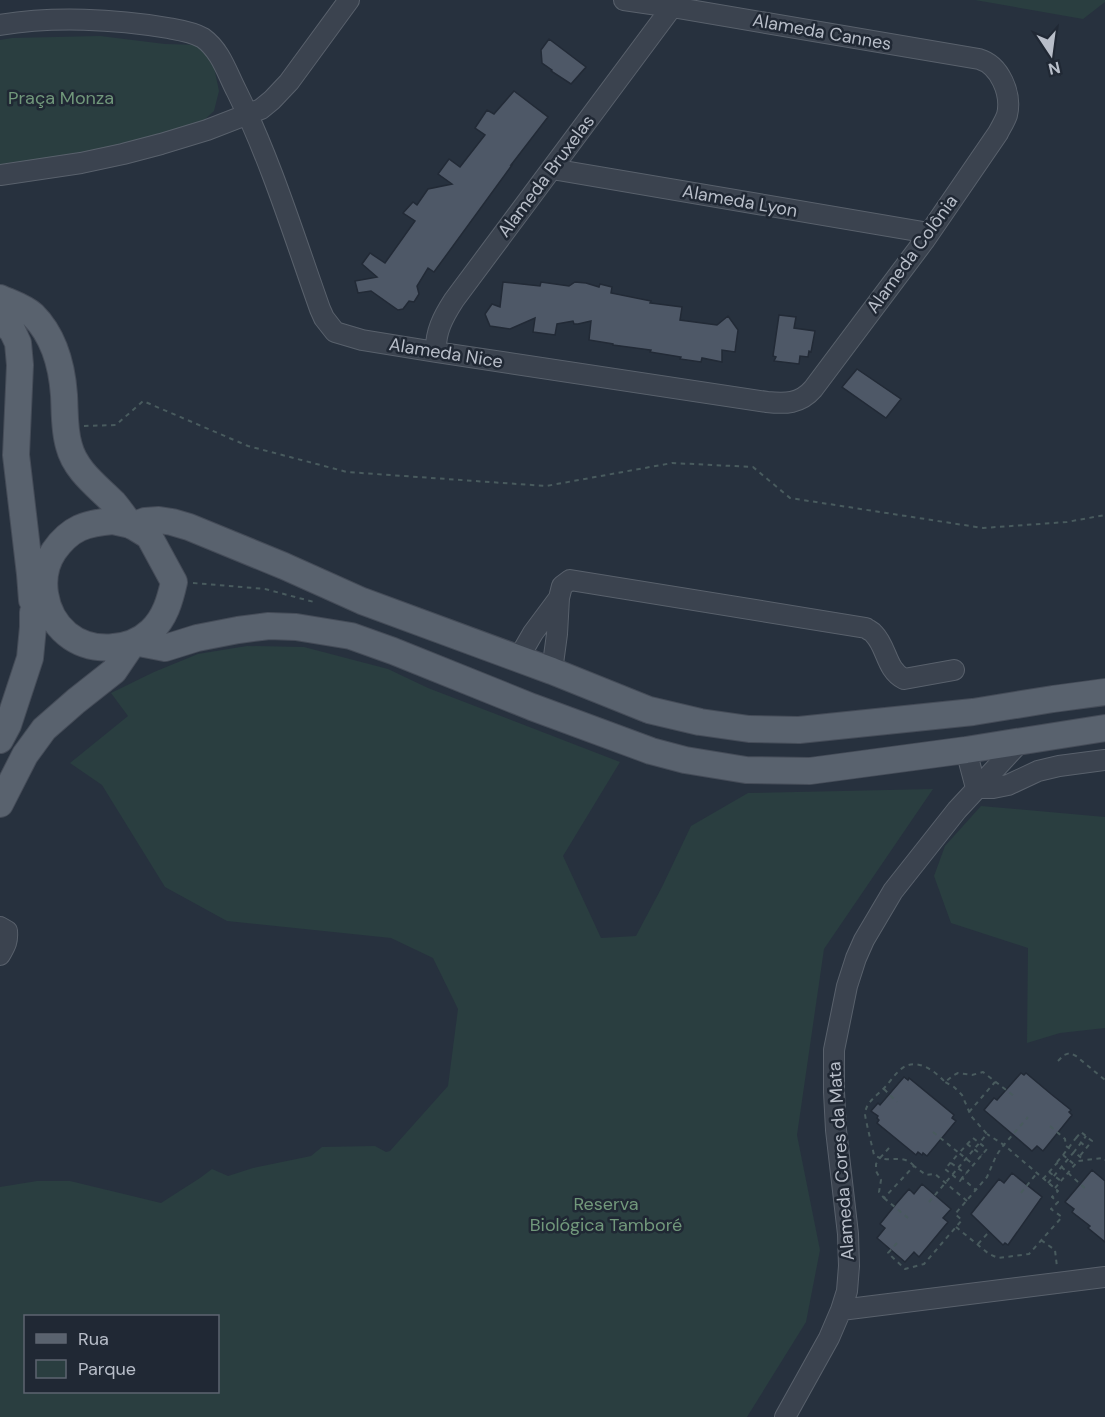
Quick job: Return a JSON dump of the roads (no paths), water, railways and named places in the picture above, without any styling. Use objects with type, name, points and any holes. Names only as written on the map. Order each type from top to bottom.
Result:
[{"type":"main road","points":[[0,298],[32,314],[46,331],[57,355],[69,446],[77,464],[132,525],[149,536],[174,582],[164,614],[151,631],[134,643],[114,671]]},
{"type":"main road","points":[[0,321],[12,330],[18,343],[20,365],[16,455],[38,593],[67,634],[87,645],[110,648],[134,643],[165,648]]},
{"type":"main road","points":[[115,505],[159,520],[189,527],[362,601],[650,710],[726,727],[799,730],[973,712],[1105,692]]},
{"type":"main road","points":[[0,740],[8,725],[30,657],[38,593],[51,556],[61,541],[76,529],[94,522],[113,521],[132,525],[159,520]]},
{"type":"main road","points":[[0,804],[25,755],[44,729],[114,671],[165,648],[197,638],[269,626],[296,627],[351,636],[532,707],[651,750],[684,760],[746,770],[810,771],[1105,728]]},
{"type":"main road","points":[[1053,699],[1065,710],[1068,723],[1064,732],[1056,736]]},
{"type":"main road","points":[[918,757],[909,753],[906,737],[913,727],[927,716]]},
{"type":"street","points":[[0,175],[81,163],[123,154],[172,140],[261,109],[284,87],[349,0]]},
{"type":"street","name":"Alameda Cannes","points":[[624,0],[979,59],[993,67],[1005,90]]},
{"type":"street","name":"Alameda Bruxelas","points":[[436,352],[437,334],[445,314],[672,7]]},
{"type":"street","points":[[0,25],[68,19],[150,25],[180,30],[201,37],[212,45],[221,57],[248,115]]},
{"type":"street","name":"Alameda Colônia","points":[[790,403],[809,394],[813,389],[929,233],[998,133],[1008,107],[1005,90]]},
{"type":"street","name":"Alameda Nice","points":[[248,115],[320,309],[335,332],[362,340],[436,352],[767,402],[790,403]]},
{"type":"street","name":"Alameda Lyon","points":[[552,169],[929,233]]},
{"type":"street","points":[[552,671],[559,598],[562,586],[570,580],[866,628],[874,634],[891,668],[904,679],[954,670]]},
{"type":"street","points":[[518,659],[533,633],[559,598]]},
{"type":"street","name":"Alameda Cores da Mata","points":[[785,1417],[829,1338],[847,1291],[848,1234],[836,1130],[834,1050],[847,986],[864,940],[892,891],[976,788],[1020,742]]},
{"type":"street","points":[[966,750],[976,788],[1001,787],[1038,771],[1105,760]]},
{"type":"street","points":[[0,927],[7,931],[7,943],[0,955]]},
{"type":"street","points":[[841,1310],[1105,1277]]},
{"type":"park label","name":"Praça Monza","points":[[61,98]]},
{"type":"park label","name":"Reserva Biológica Tamboré","points":[[606,1214]]}]
